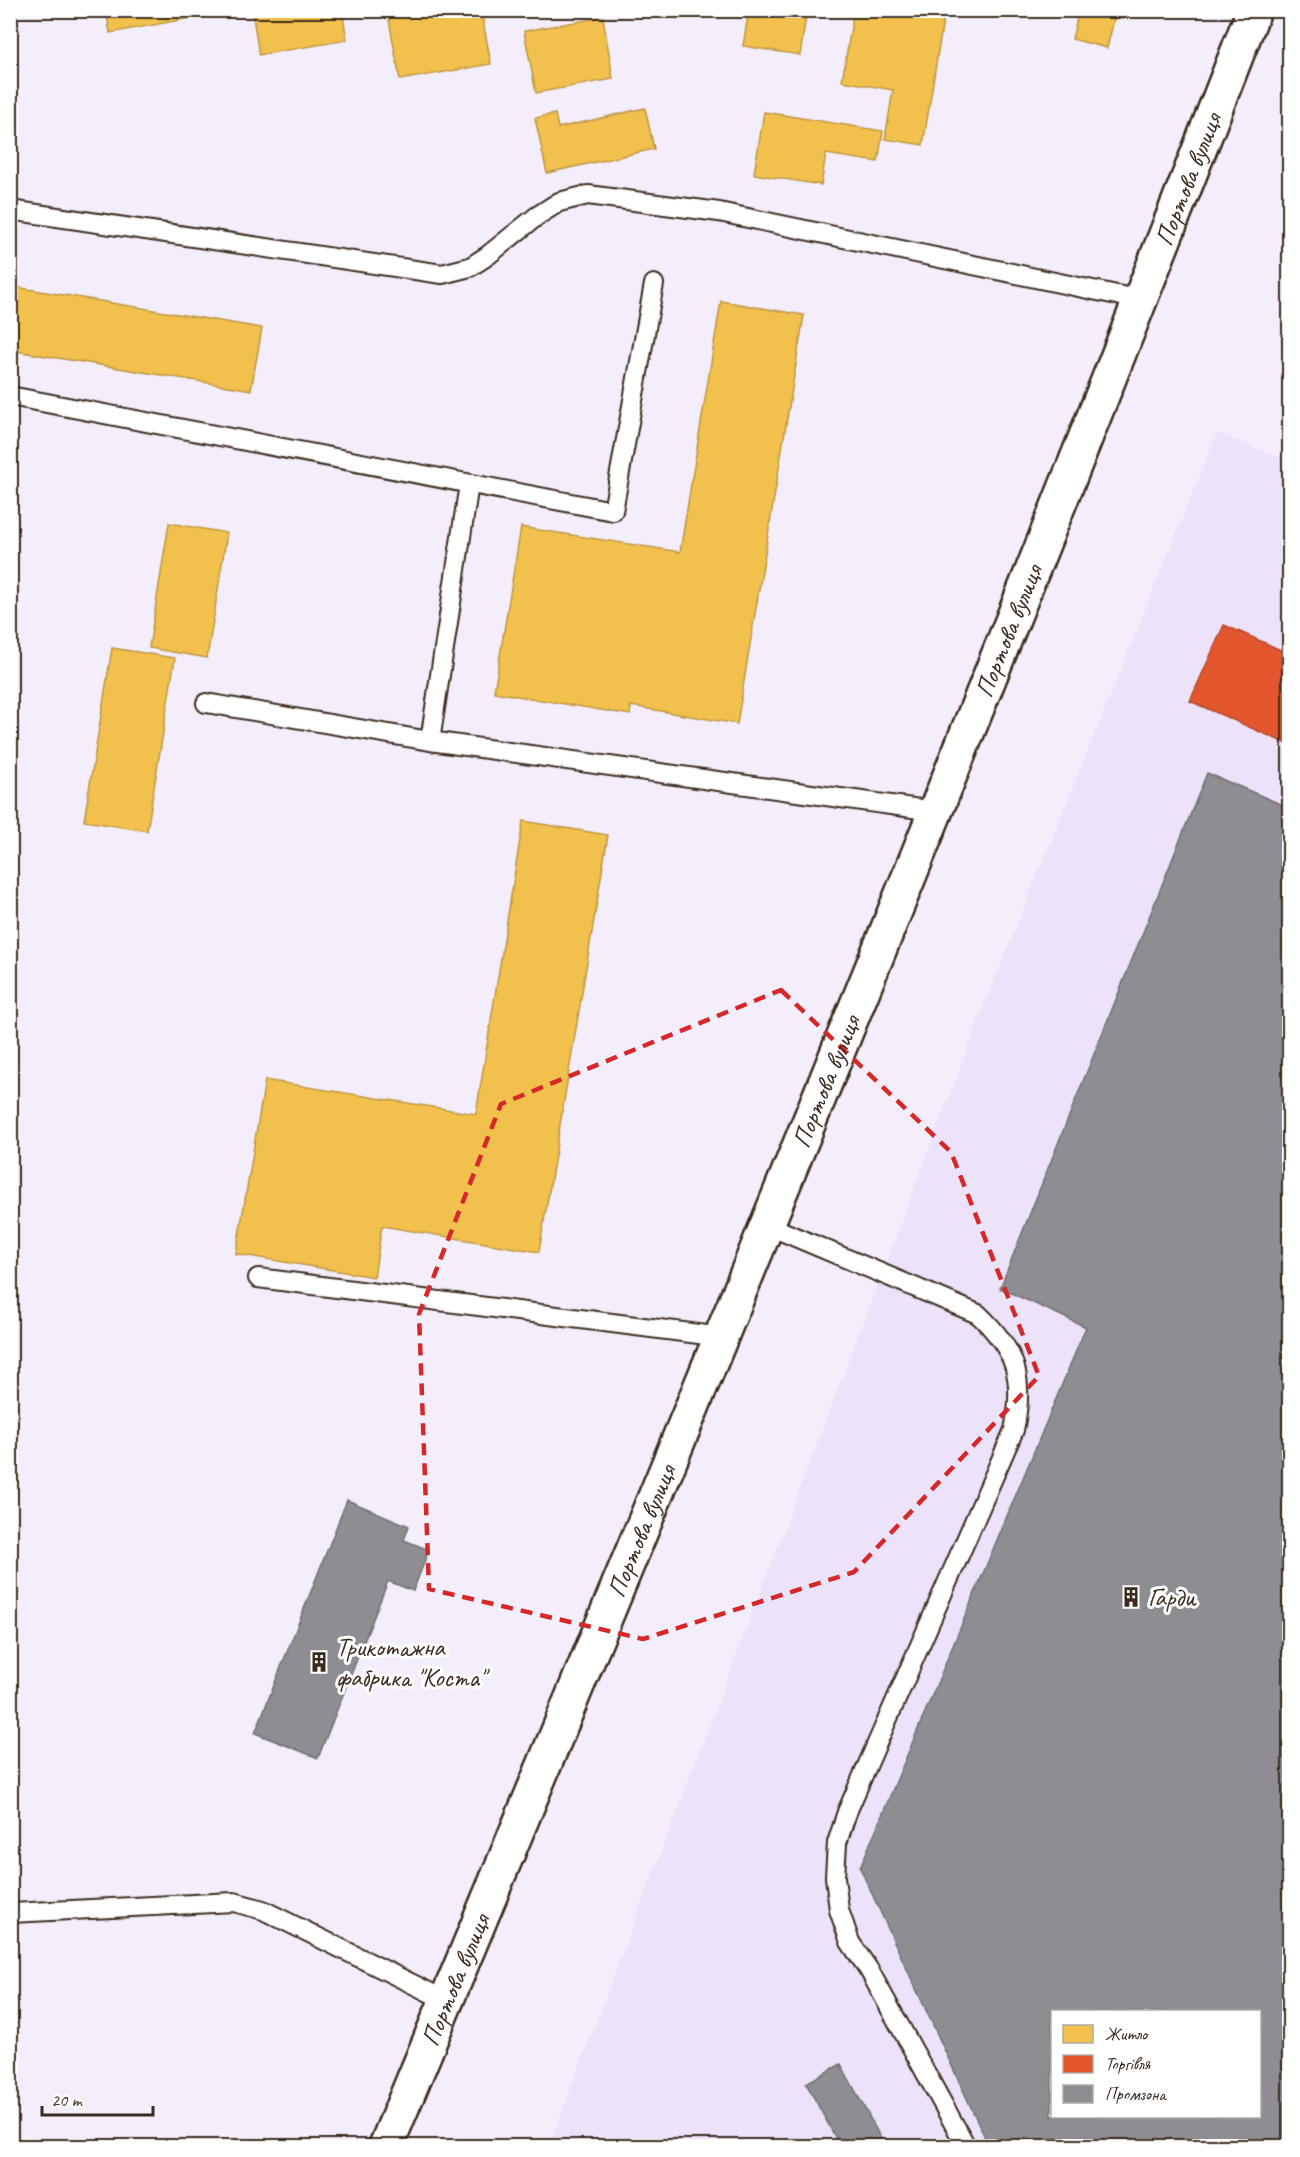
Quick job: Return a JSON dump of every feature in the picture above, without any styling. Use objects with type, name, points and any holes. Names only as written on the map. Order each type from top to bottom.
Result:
[{"type":"street","name":"Портова вулиця","points":[[386,2146],[722,1337],[1141,300],[1254,10]]},
{"type":"lane","points":[[10,210],[442,274],[470,267],[559,202],[588,195],[719,212],[1141,300]]},
{"type":"lane","points":[[10,396],[613,512],[654,284]]},
{"type":"lane","points":[[430,741],[469,484]]},
{"type":"lane","points":[[206,703],[430,741],[934,812]]},
{"type":"lane","points":[[767,1225],[978,1314],[996,1332],[1010,1354],[1018,1378],[1019,1404],[1014,1430],[847,1812],[837,1843],[834,1877],[839,1910],[850,1942],[868,1970],[966,2146]]},
{"type":"lane","points":[[258,1278],[722,1337]]},
{"type":"lane","points":[[10,1913],[234,1902],[263,1910],[447,2001]]},
{"type":"highlighted area","points":[[781,990],[951,1152],[1039,1376],[854,1572],[643,1639],[429,1589],[419,1314],[501,1104]]},
{"type":"shaded area","points":[[1217,433],[1289,461],[1289,2146],[549,2146],[981,1013]]},
{"type":"building: Житло","points":[[106,10],[196,10],[197,17],[110,33]]},
{"type":"building: Житло","points":[[252,10],[342,10],[347,40],[259,55]]},
{"type":"building: Житло","points":[[409,10],[481,10],[491,64],[400,80],[388,14]]},
{"type":"building: Житло","points":[[749,10],[807,10],[800,55],[743,46]]},
{"type":"building: Житло","points":[[854,10],[924,10],[944,14],[923,145],[885,139],[893,90],[842,81]]},
{"type":"building: Житло","points":[[1079,10],[1092,10],[1115,16],[1107,48],[1072,39]]},
{"type":"building: Житло","points":[[603,17],[613,79],[536,93],[524,31]]},
{"type":"building: Житло","points":[[645,108],[654,149],[547,173],[535,118],[555,114],[558,128]]},
{"type":"building: Житло","points":[[764,112],[883,131],[878,162],[826,154],[821,185],[754,174]]},
{"type":"building: Житло","points":[[10,286],[262,328],[251,390],[10,350]]},
{"type":"building: Житло","points":[[721,301],[804,315],[737,724],[631,706],[630,715],[494,692],[521,527],[680,552]]},
{"type":"building: Житло","points":[[169,523],[227,533],[207,658],[149,648]]},
{"type":"building: Житло","points":[[112,648],[175,658],[147,831],[84,821]]},
{"type":"building: Житло","points":[[523,821],[608,835],[539,1252],[382,1226],[374,1277],[236,1254],[265,1080],[476,1114]]},
{"type":"building: Торгівля","points":[[1224,625],[1290,654],[1290,745],[1190,701]]},
{"type":"building: Торгівля","points":[[1263,1133],[1290,1143],[1290,1182],[1279,1209],[1239,1193]]},
{"type":"building: Торгівля","points":[[1213,1255],[1290,1286],[1290,1369],[1184,1326]]},
{"type":"building: Торгівля","points":[[1171,1354],[1290,1403],[1290,1432],[1233,1571],[1104,1518]]},
{"type":"building: Промзона","name":"Гарди","points":[[1207,773],[1290,808],[1290,2146],[989,2146],[860,1868],[1086,1327],[1000,1288]]},
{"type":"building: Промзона","name":"Трикотажна фабрика \"Коста\"","points":[[347,1500],[409,1526],[404,1540],[429,1550],[413,1591],[388,1581],[318,1758],[255,1733]]},
{"type":"building: Промзона","points":[[841,2064],[885,2146],[840,2146],[806,2083]]},
{"type":"place","name":"Гарди","points":[[1131,1597]]},
{"type":"place","name":"Трикотажна фабрика \"Коста\"","points":[[319,1662]]}]
